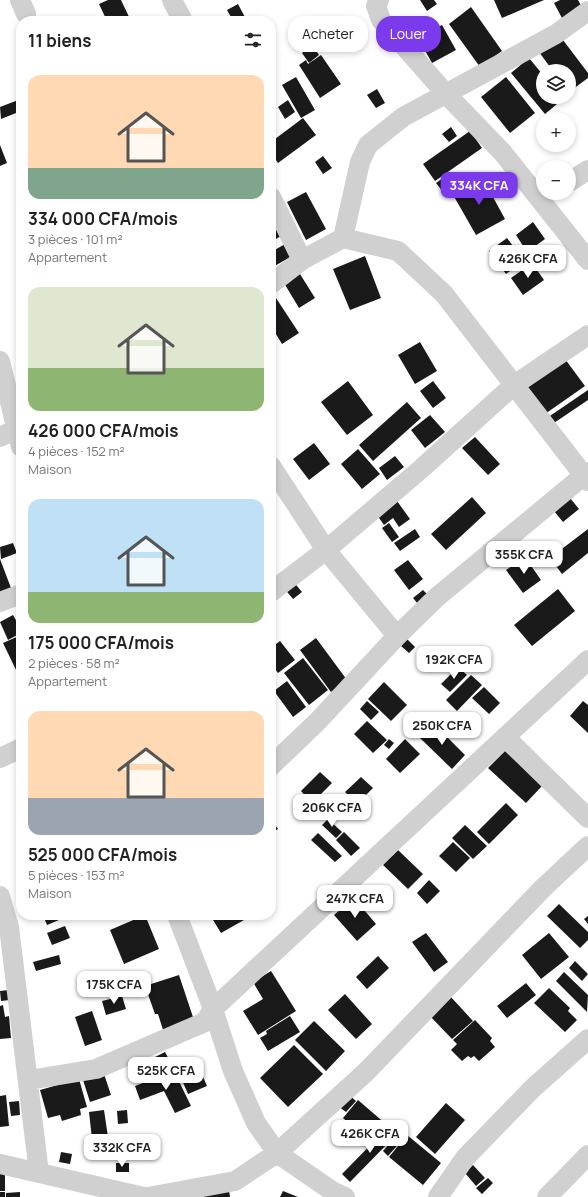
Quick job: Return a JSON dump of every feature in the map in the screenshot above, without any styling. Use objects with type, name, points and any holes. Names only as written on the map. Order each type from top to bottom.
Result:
[{"type":"street","points":[[172,0],[180,16]]},
{"type":"street","points":[[379,0],[376,6],[382,20],[447,95],[536,187]]},
{"type":"street","points":[[343,238],[360,162],[368,145],[403,117],[447,95],[556,34],[588,11]]},
{"type":"street","points":[[576,178],[588,170]]},
{"type":"street","points":[[548,200],[588,260]]},
{"type":"street","points":[[276,207],[302,260]]},
{"type":"street","points":[[276,280],[302,260],[343,238],[398,251],[444,294],[586,476],[437,597],[397,636],[318,721],[276,761]]},
{"type":"street","points":[[276,588],[326,550],[422,469],[514,385],[588,334]]},
{"type":"street","points":[[0,361],[15,435]]},
{"type":"street","points":[[276,474],[326,550],[397,636]]},
{"type":"street","points":[[0,602],[16,596]]},
{"type":"street","points":[[29,1080],[96,1069],[205,1022],[213,1009],[588,660]]},
{"type":"street","points":[[505,737],[588,818]]},
{"type":"street","points":[[0,758],[16,750]]},
{"type":"street","points":[[148,1197],[236,1189],[366,1072],[543,888],[588,846]]},
{"type":"street","points":[[0,896],[10,927],[39,1173]]},
{"type":"street","points":[[179,920],[213,1009],[233,1071],[256,1123],[277,1153],[332,1191],[345,1197]]},
{"type":"street","points":[[438,1197],[465,1158],[533,1088],[588,1038]]},
{"type":"street","points":[[547,1197],[588,1155]]},
{"type":"street","points":[[0,1164],[39,1173],[102,1193],[144,1197]]},
{"type":"building","points":[[108,0],[121,0],[129,16],[105,16],[99,4]]},
{"type":"building","points":[[420,0],[434,0],[437,4],[427,11]]},
{"type":"building","points":[[494,0],[544,0],[502,18]]},
{"type":"building","points":[[560,0],[578,0],[583,9],[563,20],[554,3]]},
{"type":"building","points":[[238,4],[244,16],[230,16],[227,10]]},
{"type":"building","points":[[471,7],[502,51],[480,67],[449,24]]},
{"type":"building","points":[[441,26],[456,50],[432,63],[426,52],[441,52]]},
{"type":"building","points":[[560,36],[588,73],[588,78],[576,87],[576,64],[548,64],[539,52]]},
{"type":"building","points":[[317,52],[319,55],[309,63],[302,53]]},
{"type":"building","points":[[321,55],[341,84],[320,98],[299,65],[306,60],[308,64]]},
{"type":"building","points":[[529,58],[536,66],[536,103],[511,73]]},
{"type":"building","points":[[296,77],[315,110],[301,118],[282,85]]},
{"type":"building","points":[[506,77],[535,113],[510,133],[481,97]]},
{"type":"building","points":[[377,89],[385,103],[376,108],[367,95]]},
{"type":"building","points":[[288,100],[295,112],[285,119],[278,107]]},
{"type":"building","points":[[16,101],[16,113],[1,119],[0,107]]},
{"type":"building","points":[[537,104],[557,104],[547,112],[543,112]]},
{"type":"building","points":[[303,118],[316,135],[278,163],[276,160],[276,138]]},
{"type":"building","points":[[451,127],[457,136],[449,142],[442,134]]},
{"type":"building","points":[[470,131],[482,148],[435,181],[423,164]]},
{"type":"building","points":[[0,145],[7,163],[0,166]]},
{"type":"building","points":[[323,156],[332,168],[323,174],[315,162]]},
{"type":"building","points":[[450,173],[457,182],[443,192],[436,183]]},
{"type":"building","points":[[482,177],[505,219],[476,235],[452,193]]},
{"type":"building","points":[[306,192],[326,229],[306,240],[287,202]]},
{"type":"building","points":[[533,222],[545,239],[527,252],[516,235]]},
{"type":"building","points":[[276,228],[281,236],[276,239]]},
{"type":"building","points":[[507,238],[524,261],[506,274],[489,251]]},
{"type":"building","points":[[287,243],[294,255],[276,265],[276,249]]},
{"type":"building","points":[[365,256],[381,298],[350,310],[333,269]]},
{"type":"building","points":[[532,263],[544,280],[523,295],[511,278]]},
{"type":"building","points":[[300,274],[315,298],[299,308],[284,283]]},
{"type":"building","points":[[276,298],[299,333],[282,344],[276,334]]},
{"type":"building","points":[[420,342],[437,371],[415,384],[398,355]]},
{"type":"building","points":[[565,359],[585,386],[545,414],[526,387]]},
{"type":"building","points":[[348,381],[373,415],[347,435],[321,402]]},
{"type":"building","points":[[433,381],[446,398],[433,408],[420,391]]},
{"type":"building","points":[[588,390],[588,400],[548,427],[544,420]]},
{"type":"building","points":[[407,402],[421,418],[373,461],[359,445]]},
{"type":"building","points":[[430,415],[445,432],[425,448],[411,430]]},
{"type":"building","points":[[475,437],[500,464],[488,475],[462,448]]},
{"type":"building","points":[[314,443],[330,464],[309,480],[293,459]]},
{"type":"building","points":[[358,449],[380,474],[362,489],[341,464]]},
{"type":"building","points":[[395,456],[404,467],[387,480],[379,468]]},
{"type":"building","points":[[472,497],[486,513],[446,550],[431,534]]},
{"type":"building","points":[[570,498],[579,509],[563,522],[554,511]]},
{"type":"building","points":[[397,501],[410,519],[399,527],[393,518],[384,525],[377,515]]},
{"type":"building","points":[[389,523],[399,537],[392,542],[382,528]]},
{"type":"building","points":[[415,529],[420,537],[400,551],[394,543]]},
{"type":"building","points":[[588,529],[588,553],[562,574],[550,558]]},
{"type":"building","points":[[13,543],[16,553],[1,559],[0,547]]},
{"type":"building","points":[[525,557],[541,580],[523,593],[506,570]]},
{"type":"building","points":[[0,559],[11,588],[0,593]]},
{"type":"building","points":[[408,560],[423,579],[409,590],[394,570]]},
{"type":"building","points":[[292,580],[302,592],[293,599],[283,587]]},
{"type":"building","points":[[558,589],[575,611],[532,646],[514,625]]},
{"type":"building","points":[[423,590],[428,595],[418,604],[413,598]]},
{"type":"building","points":[[13,615],[16,620],[16,636],[8,640],[0,622]]},
{"type":"building","points":[[16,637],[16,670],[3,643]]},
{"type":"building","points":[[316,638],[347,680],[331,692],[300,650]]},
{"type":"building","points":[[407,639],[415,647],[409,653],[401,646]]},
{"type":"building","points":[[280,641],[295,660],[278,673],[276,670],[276,644]]},
{"type":"building","points":[[303,658],[328,690],[309,705],[284,673]]},
{"type":"building","points":[[458,667],[467,675],[450,692],[441,684]]},
{"type":"building","points":[[471,675],[482,685],[457,711],[446,700]]},
{"type":"building","points":[[287,681],[306,707],[293,717],[276,694],[276,689]]},
{"type":"building","points":[[384,682],[407,705],[391,721],[368,699]]},
{"type":"building","points":[[484,687],[500,703],[489,714],[472,698]]},
{"type":"building","points":[[367,701],[379,712],[371,720],[360,709]]},
{"type":"building","points":[[583,701],[588,705],[588,733],[570,716]]},
{"type":"building","points":[[367,721],[387,740],[373,753],[354,734]]},
{"type":"building","points":[[433,723],[465,755],[452,769],[419,737]]},
{"type":"building","points":[[389,739],[394,743],[389,749],[384,745]]},
{"type":"building","points":[[405,739],[420,754],[400,773],[386,759]]},
{"type":"building","points":[[505,751],[542,786],[526,803],[488,768]]},
{"type":"building","points":[[320,772],[332,783],[312,803],[301,791]]},
{"type":"building","points":[[361,777],[373,788],[357,804],[345,792]]},
{"type":"building","points":[[506,803],[518,815],[489,844],[477,832]]},
{"type":"building","points":[[328,819],[342,832],[336,838],[322,825]]},
{"type":"building","points":[[465,825],[487,846],[473,859],[452,838]]},
{"type":"building","points":[[344,832],[360,848],[351,856],[336,840]]},
{"type":"building","points":[[318,833],[342,856],[335,862],[311,840]]},
{"type":"building","points":[[453,842],[470,858],[456,872],[439,856]]},
{"type":"building","points":[[398,850],[423,874],[408,889],[383,865]]},
{"type":"building","points":[[429,880],[440,891],[427,904],[417,893]]},
{"type":"building","points":[[354,898],[376,924],[357,941],[334,915]]},
{"type":"building","points":[[559,904],[588,932],[588,940],[580,948],[547,916]]},
{"type":"building","points":[[588,916],[588,924],[584,919]]},
{"type":"building","points":[[45,920],[59,920],[47,925]]},
{"type":"building","points":[[133,920],[147,920],[159,949],[124,964],[110,930]]},
{"type":"building","points":[[213,920],[244,920],[221,933]]},
{"type":"building","points":[[65,926],[70,938],[52,945],[47,933]]},
{"type":"building","points":[[426,933],[448,962],[434,972],[412,942]]},
{"type":"building","points":[[549,933],[569,957],[541,979],[522,955]]},
{"type":"building","points":[[59,955],[61,964],[36,971],[33,962]]},
{"type":"building","points":[[378,956],[389,968],[367,989],[356,977]]},
{"type":"building","points":[[575,961],[588,974],[582,981],[569,968]]},
{"type":"building","points":[[271,971],[296,1011],[258,1035],[243,1011],[263,999],[253,982]]},
{"type":"building","points":[[564,972],[588,995],[587,1012],[556,981]]},
{"type":"building","points":[[179,975],[195,1023],[164,1033],[158,1014],[155,1014],[145,986]]},
{"type":"building","points":[[526,983],[536,995],[507,1018],[497,1006]]},
{"type":"building","points":[[549,988],[570,1008],[568,1011],[577,1020],[565,1032],[534,1003]]},
{"type":"building","points":[[9,990],[10,1000],[1,1001],[0,991]]},
{"type":"building","points":[[345,994],[372,1024],[356,1039],[328,1010]]},
{"type":"building","points":[[122,996],[126,1009],[106,1015],[102,1001]]},
{"type":"building","points":[[450,996],[473,1021],[452,1039],[429,1015]]},
{"type":"building","points":[[3,1005],[5,1017],[9,1016],[11,1038],[0,1039],[0,1006]]},
{"type":"building","points":[[92,1011],[102,1040],[85,1046],[75,1017]]},
{"type":"building","points":[[290,1016],[300,1032],[268,1051],[260,1038],[267,1034],[266,1031]]},
{"type":"building","points":[[475,1020],[492,1038],[490,1041],[495,1047],[479,1061],[474,1056],[471,1058],[468,1056],[462,1061],[451,1050],[457,1044],[453,1040]]},
{"type":"building","points":[[314,1021],[345,1051],[326,1071],[295,1040]]},
{"type":"building","points":[[294,1045],[323,1074],[288,1107],[260,1078]]},
{"type":"building","points":[[165,1052],[173,1067],[162,1072],[155,1057]]},
{"type":"building","points":[[155,1062],[158,1072],[136,1078],[133,1068]]},
{"type":"building","points":[[200,1070],[207,1086],[188,1094],[181,1078]]},
{"type":"building","points":[[174,1071],[191,1106],[175,1113],[164,1091],[140,1100],[135,1086]]},
{"type":"building","points":[[104,1074],[111,1095],[90,1102],[83,1080]]},
{"type":"building","points":[[79,1079],[87,1107],[80,1109],[81,1115],[62,1121],[60,1115],[48,1118],[40,1090]]},
{"type":"building","points":[[348,1094],[356,1101],[346,1112],[338,1106]]},
{"type":"building","points":[[6,1095],[9,1126],[0,1127],[0,1096]]},
{"type":"building","points":[[358,1100],[387,1125],[371,1143],[343,1118]]},
{"type":"building","points":[[19,1101],[20,1115],[11,1116],[9,1102]]},
{"type":"building","points":[[446,1103],[465,1120],[435,1154],[416,1137]]},
{"type":"building","points":[[104,1110],[108,1137],[92,1139],[89,1112]]},
{"type":"building","points":[[127,1110],[128,1123],[118,1124],[117,1111]]},
{"type":"building","points":[[389,1126],[397,1134],[350,1182],[342,1174]]},
{"type":"building","points":[[397,1135],[403,1139],[388,1156],[383,1151]]},
{"type":"building","points":[[407,1135],[441,1163],[423,1185],[389,1157]]},
{"type":"building","points":[[61,1152],[72,1154],[70,1164],[59,1162]]},
{"type":"building","points":[[116,1163],[129,1163],[129,1172],[116,1172]]},
{"type":"building","points":[[473,1165],[485,1178],[476,1186],[465,1173]]},
{"type":"building","points":[[0,1170],[5,1170],[5,1191],[0,1191]]},
{"type":"building","points":[[488,1178],[493,1183],[482,1194],[476,1188]]},
{"type":"building","points":[[229,1190],[230,1197],[200,1197]]},
{"type":"building","points":[[283,1191],[298,1197],[280,1197]]},
{"type":"building","points":[[0,1192],[5,1192],[5,1197],[0,1197]]},
{"type":"building","points":[[20,1192],[20,1197],[6,1197],[6,1193]]}]
